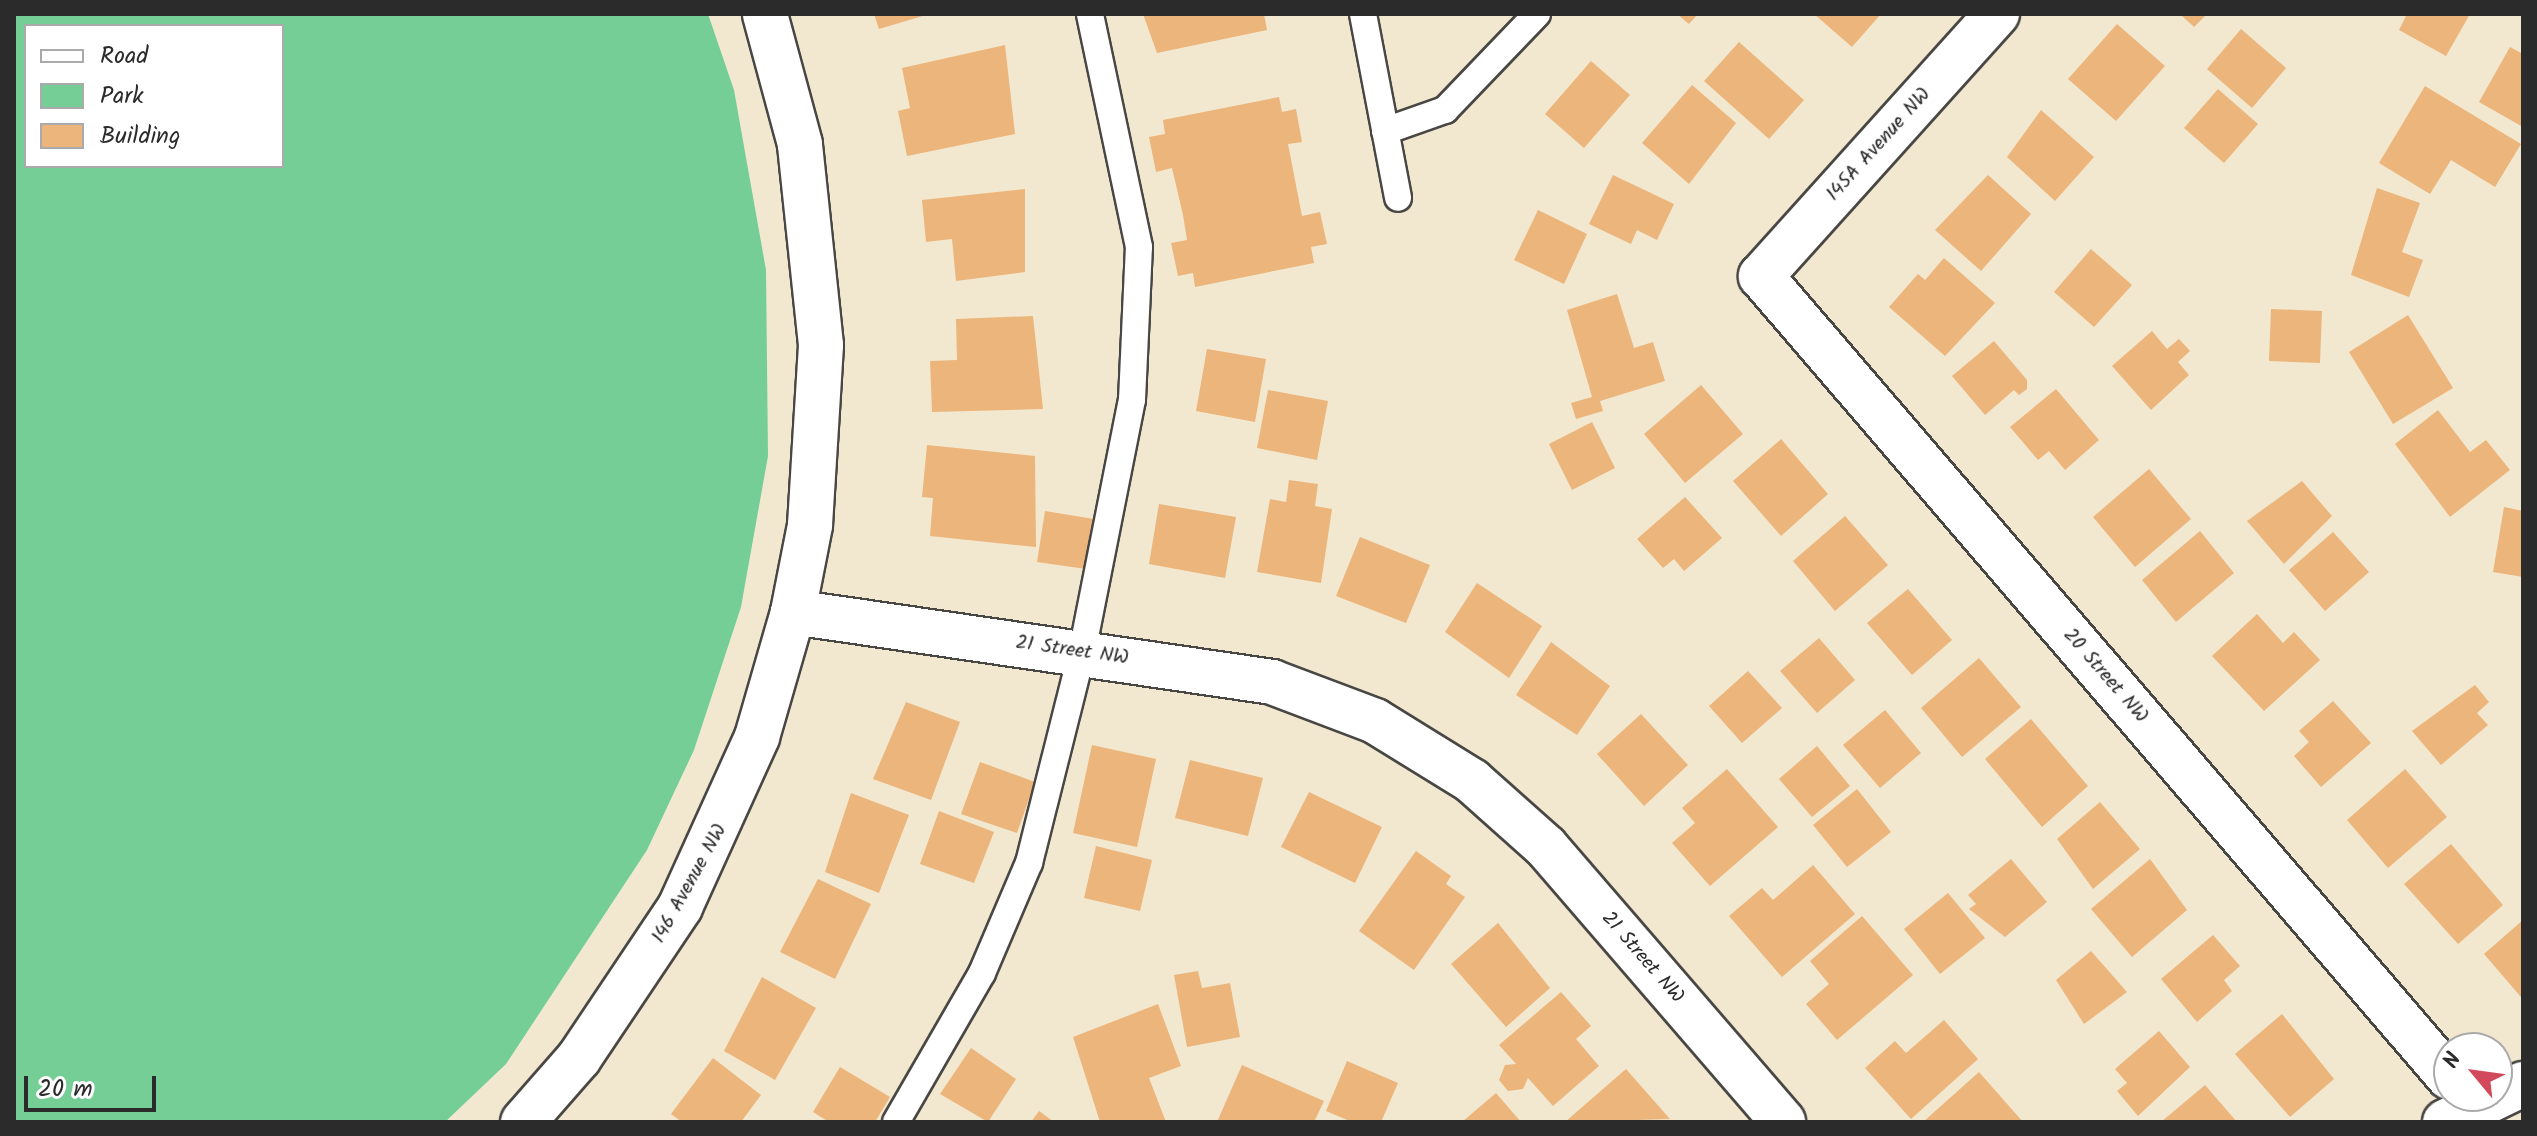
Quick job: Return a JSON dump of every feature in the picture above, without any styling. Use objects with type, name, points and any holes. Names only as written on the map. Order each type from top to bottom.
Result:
[{"type":"street","points":[[765,14],[800,144],[821,345],[810,525],[793,612]]},
{"type":"street","name":"145A Avenue NW","points":[[1761,276],[1997,14]]},
{"type":"street","name":"20 Street NW","points":[[1761,276],[2433,1069]]},
{"type":"street","name":"21 Street NW","points":[[793,612],[1272,682],[1375,721],[1461,774],[1546,847],[1783,1122]]},
{"type":"street","name":"146 Avenue NW","points":[[523,1122],[579,1058],[680,907],[752,750],[793,612]]},
{"type":"lane","points":[[896,1122],[1013,910],[1082,652],[1132,400],[1139,247],[1090,14]]},
{"type":"lane","points":[[1363,14],[1398,198]]},
{"type":"lane","points":[[1385,131],[1445,110],[1537,14]]},
{"type":"green space","points":[[14,14],[708,14],[734,90],[766,270],[768,456],[741,607],[694,750],[647,850],[506,1064],[445,1122],[14,1122]]},
{"type":"building","points":[[874,14],[926,14],[926,15],[879,29]]},
{"type":"building","points":[[1143,14],[1264,14],[1267,30],[1157,53]]},
{"type":"building","points":[[1677,14],[1698,14],[1689,24]]},
{"type":"building","points":[[1814,14],[1881,14],[1852,47]]},
{"type":"building","points":[[2180,14],[2207,14],[2194,27]]},
{"type":"building","points":[[2407,14],[2470,14],[2446,56],[2399,30]]},
{"type":"building","points":[[2117,24],[2165,66],[2116,121],[2068,79]]},
{"type":"building","points":[[2241,29],[2286,68],[2252,108],[2207,69]]},
{"type":"building","points":[[1739,42],[1804,100],[1769,139],[1704,81]]},
{"type":"building","points":[[1005,45],[1015,134],[907,156],[898,111],[910,108],[902,68]]},
{"type":"building","points":[[2510,47],[2523,54],[2523,127],[2479,102]]},
{"type":"building","points":[[1591,61],[1630,95],[1584,148],[1545,114]]},
{"type":"building","points":[[1692,85],[1736,123],[1689,184],[1642,143]]},
{"type":"building","points":[[2425,86],[2521,144],[2495,187],[2451,160],[2430,194],[2379,163]]},
{"type":"building","points":[[2218,89],[2258,124],[2224,163],[2184,128]]},
{"type":"building","points":[[1279,97],[1282,112],[1296,109],[1302,142],[1288,144],[1302,216],[1320,212],[1327,244],[1311,247],[1314,263],[1195,287],[1193,273],[1178,276],[1171,243],[1187,240],[1183,215],[1172,168],[1156,172],[1149,137],[1165,134],[1163,120]]},
{"type":"building","points":[[2041,110],[2094,157],[2055,201],[2007,157]]},
{"type":"building","points":[[1613,175],[1674,204],[1657,240],[1637,230],[1631,244],[1589,224]]},
{"type":"building","points":[[1988,175],[2031,214],[1981,271],[1935,230]]},
{"type":"building","points":[[2377,188],[2420,203],[2402,252],[2423,260],[2409,297],[2351,275]]},
{"type":"building","points":[[1025,189],[1025,272],[956,281],[952,239],[926,242],[922,200]]},
{"type":"building","points":[[1538,210],[1587,234],[1564,284],[1514,260]]},
{"type":"building","points":[[2091,249],[2132,285],[2094,327],[2054,292]]},
{"type":"building","points":[[1944,258],[1995,303],[1945,356],[1889,307],[1918,274],[1925,280]]},
{"type":"building","points":[[1617,294],[1634,348],[1653,342],[1665,381],[1600,401],[1603,411],[1576,419],[1571,403],[1592,397],[1567,310]]},
{"type":"building","points":[[2271,309],[2322,311],[2320,363],[2269,361]]},
{"type":"building","points":[[2408,315],[2453,388],[2393,424],[2349,352]]},
{"type":"building","points":[[1033,316],[1043,409],[932,412],[930,361],[957,360],[956,319]]},
{"type":"building","points":[[2152,331],[2167,349],[2179,339],[2190,351],[2178,362],[2189,375],[2151,410],[2112,366]]},
{"type":"building","points":[[1994,341],[2027,380],[2027,389],[2019,395],[2014,390],[1985,415],[1952,376]]},
{"type":"building","points":[[1207,349],[1266,359],[1255,422],[1196,411]]},
{"type":"building","points":[[1701,385],[1743,434],[1685,483],[1644,434]]},
{"type":"building","points":[[2056,389],[2099,440],[2065,470],[2049,451],[2038,460],[2010,427]]},
{"type":"building","points":[[1268,390],[1328,401],[1317,460],[1257,448]]},
{"type":"building","points":[[2438,410],[2470,452],[2486,440],[2510,470],[2450,517],[2395,444]]},
{"type":"building","points":[[1592,422],[1615,468],[1572,490],[1549,444]]},
{"type":"building","points":[[1781,439],[1828,494],[1781,536],[1733,481]]},
{"type":"building","points":[[927,445],[1035,456],[1036,547],[930,536],[933,498],[922,497]]},
{"type":"building","points":[[2149,469],[2191,519],[2135,567],[2093,517]]},
{"type":"building","points":[[1289,480],[1318,484],[1315,506],[1332,509],[1321,583],[1257,572],[1270,499],[1286,502]]},
{"type":"building","points":[[2302,481],[2332,516],[2284,564],[2247,521]]},
{"type":"building","points":[[1685,497],[1722,538],[1684,571],[1674,559],[1663,568],[1637,539]]},
{"type":"building","points":[[1159,504],[1236,517],[1225,578],[1149,564]]},
{"type":"building","points":[[2504,507],[2523,511],[2523,577],[2493,572]]},
{"type":"building","points":[[1045,511],[1094,519],[1086,569],[1037,562]]},
{"type":"building","points":[[1845,516],[1888,565],[1835,611],[1793,561]]},
{"type":"building","points":[[2200,531],[2234,573],[2176,622],[2142,580]]},
{"type":"building","points":[[2333,532],[2369,572],[2325,611],[2289,570]]},
{"type":"building","points":[[1360,537],[1430,565],[1406,623],[1336,596]]},
{"type":"building","points":[[1477,583],[1542,626],[1509,678],[1445,632]]},
{"type":"building","points":[[1908,589],[1952,640],[1912,675],[1867,623]]},
{"type":"building","points":[[2257,614],[2283,643],[2294,632],[2320,660],[2264,711],[2212,656]]},
{"type":"building","points":[[1819,638],[1855,680],[1817,713],[1780,671]]},
{"type":"building","points":[[1551,642],[1610,686],[1577,735],[1516,695]]},
{"type":"building","points":[[1979,658],[2021,707],[1962,757],[1921,708]]},
{"type":"building","points":[[1748,671],[1782,708],[1742,743],[1709,706]]},
{"type":"building","points":[[2475,685],[2489,702],[2477,713],[2488,725],[2441,765],[2412,731]]},
{"type":"building","points":[[2333,701],[2371,743],[2321,787],[2294,756],[2309,742],[2299,731]]},
{"type":"building","points":[[906,702],[960,722],[931,800],[873,779]]},
{"type":"building","points":[[1885,710],[1921,753],[1880,788],[1843,745]]},
{"type":"building","points":[[1641,714],[1688,765],[1644,806],[1597,754]]},
{"type":"building","points":[[2031,719],[2088,786],[2042,827],[1985,759]]},
{"type":"building","points":[[1092,745],[1156,759],[1137,847],[1073,833]]},
{"type":"building","points":[[1817,746],[1850,786],[1812,817],[1779,779]]},
{"type":"building","points":[[1190,760],[1263,778],[1248,836],[1175,818]]},
{"type":"building","points":[[980,762],[1035,782],[1017,833],[961,814]]},
{"type":"building","points":[[1727,769],[1778,827],[1710,886],[1672,843],[1695,823],[1682,808]]},
{"type":"building","points":[[2405,769],[2447,817],[2388,868],[2347,820]]},
{"type":"building","points":[[1857,789],[1891,832],[1847,867],[1813,825]]},
{"type":"building","points":[[1309,792],[1382,827],[1355,883],[1281,847]]},
{"type":"building","points":[[851,793],[909,815],[879,893],[825,872]]},
{"type":"building","points":[[2100,802],[2140,849],[2093,889],[2057,839]]},
{"type":"building","points":[[939,811],[994,832],[974,883],[920,864]]},
{"type":"building","points":[[2451,844],[2503,905],[2458,944],[2404,884]]},
{"type":"building","points":[[1096,846],[1152,860],[1140,911],[1084,898]]},
{"type":"building","points":[[1416,851],[1451,876],[1446,884],[1465,897],[1414,970],[1359,931]]},
{"type":"building","points":[[2011,859],[2047,902],[2005,937],[1969,909],[1976,904],[1968,895]]},
{"type":"building","points":[[2150,859],[2187,910],[2132,957],[2091,909]]},
{"type":"building","points":[[1813,865],[1855,914],[1782,977],[1729,916],[1762,888],[1773,900]]},
{"type":"building","points":[[818,879],[871,904],[835,979],[780,952]]},
{"type":"building","points":[[1948,893],[1985,938],[1940,974],[1904,929]]},
{"type":"building","points":[[1862,916],[1913,975],[1837,1040],[1806,1004],[1829,984],[1810,961]]},
{"type":"building","points":[[2523,920],[2523,995],[2521,997],[2484,954]]},
{"type":"building","points":[[1498,923],[1550,988],[1506,1027],[1451,964]]},
{"type":"building","points":[[2213,935],[2240,966],[2224,980],[2232,991],[2197,1022],[2161,979]]},
{"type":"building","points":[[2091,951],[2127,992],[2084,1024],[2056,980]]},
{"type":"building","points":[[1198,971],[1202,988],[1230,983],[1240,1037],[1187,1047],[1174,975]]},
{"type":"building","points":[[762,977],[816,1008],[775,1080],[724,1051]]},
{"type":"building","points":[[1561,992],[1591,1026],[1576,1039],[1599,1066],[1553,1106],[1528,1078],[1523,1089],[1508,1091],[1499,1080],[1505,1065],[1516,1064],[1499,1045]]},
{"type":"building","points":[[1158,1004],[1181,1066],[1149,1078],[1166,1122],[1100,1122],[1073,1037]]},
{"type":"building","points":[[2282,1014],[2334,1079],[2290,1117],[2235,1054]]},
{"type":"building","points":[[1944,1020],[1978,1059],[1911,1119],[1865,1068],[1895,1041],[1906,1053]]},
{"type":"building","points":[[2159,1031],[2190,1067],[2138,1116],[2117,1091],[2127,1083],[2115,1069]]},
{"type":"building","points":[[971,1048],[1016,1079],[988,1122],[940,1094]]},
{"type":"building","points":[[713,1058],[761,1095],[741,1122],[682,1122],[671,1114]]},
{"type":"building","points":[[1347,1061],[1398,1083],[1381,1122],[1352,1122],[1326,1111]]},
{"type":"building","points":[[1242,1065],[1324,1101],[1314,1122],[1217,1122]]},
{"type":"building","points":[[840,1067],[890,1097],[875,1122],[829,1122],[813,1112]]},
{"type":"building","points":[[1626,1069],[1670,1119],[1565,1122]]},
{"type":"building","points":[[1979,1072],[2023,1122],[1923,1122]]},
{"type":"building","points":[[2205,1085],[2237,1122],[2161,1122]]},
{"type":"building","points":[[1496,1093],[1521,1122],[1462,1122]]},
{"type":"building","points":[[1039,1111],[1054,1122],[1031,1122]]}]
